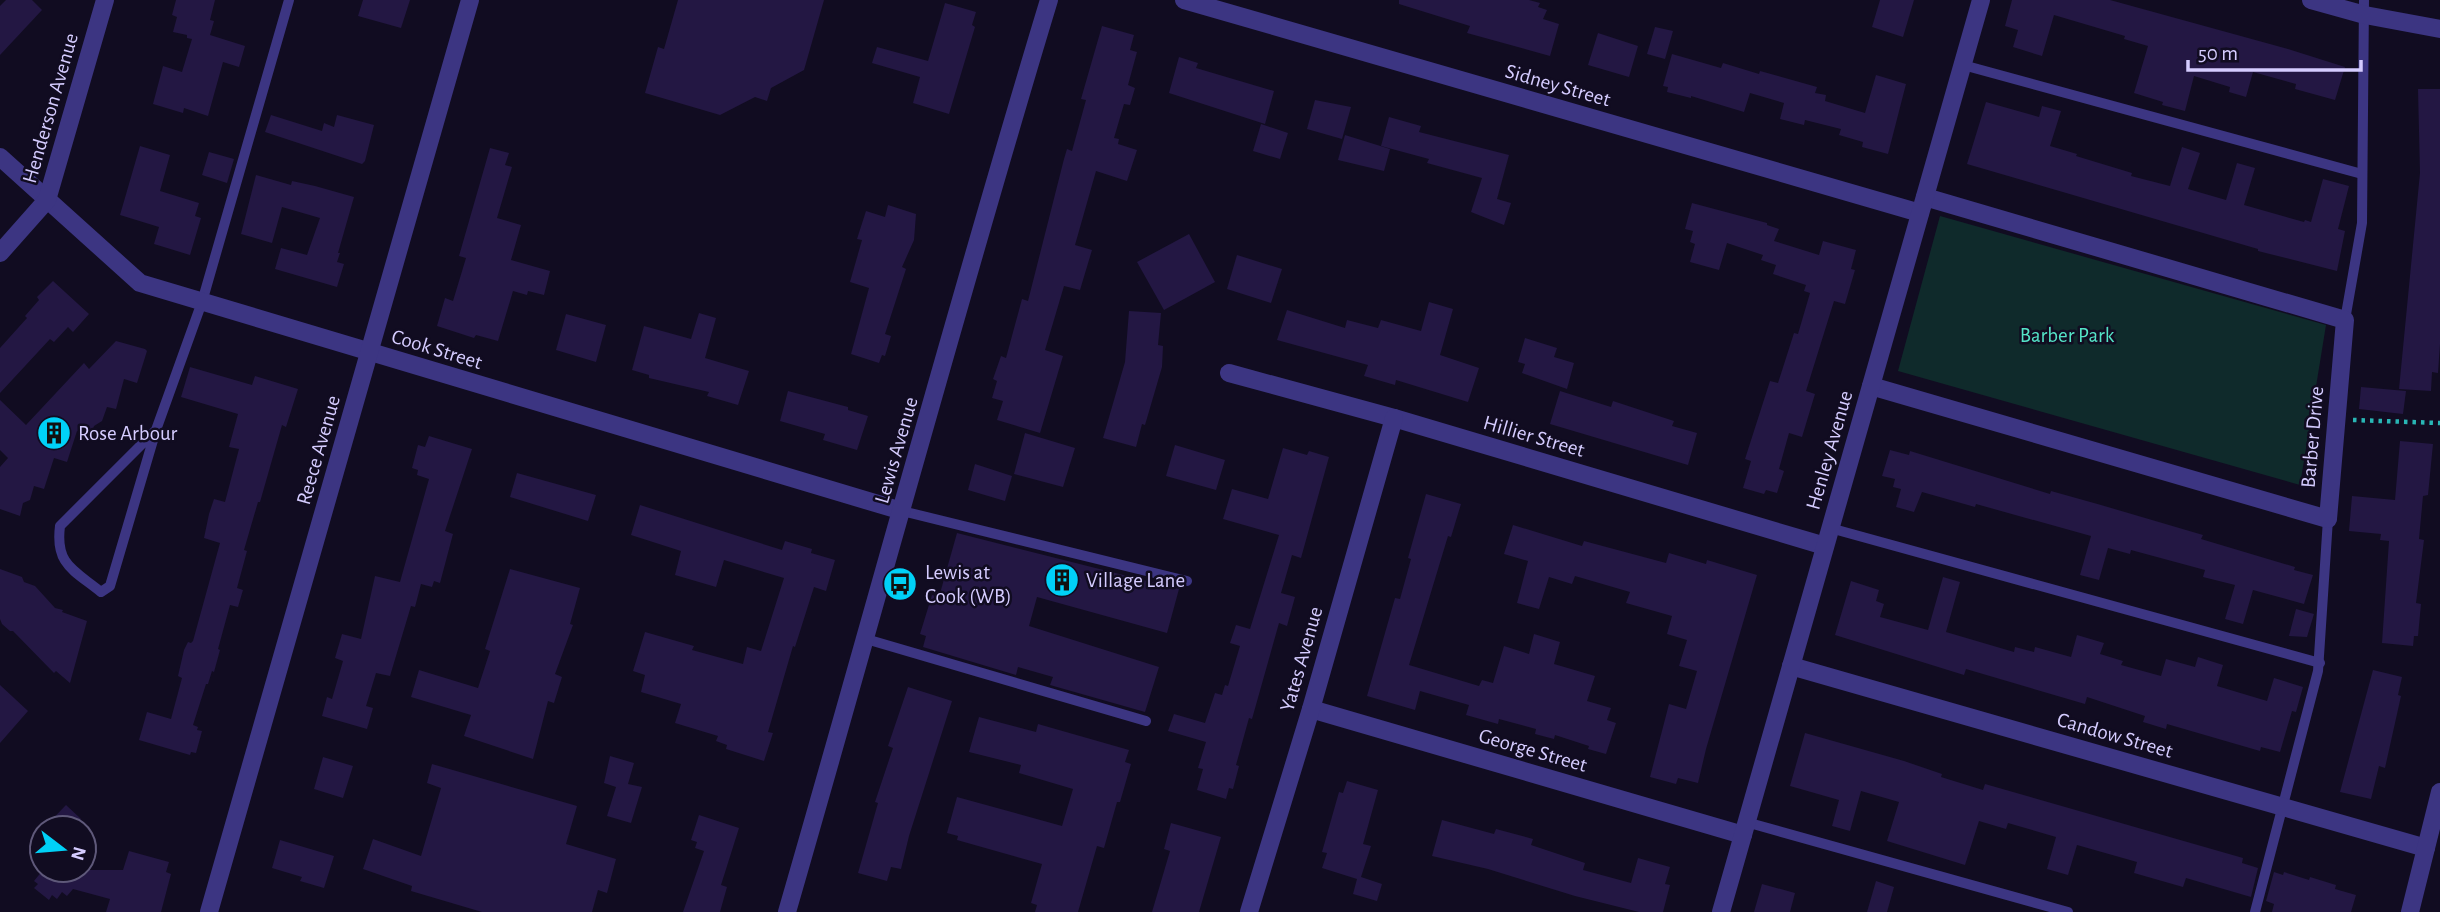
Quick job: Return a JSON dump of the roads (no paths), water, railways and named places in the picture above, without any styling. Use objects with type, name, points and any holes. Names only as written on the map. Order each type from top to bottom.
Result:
[{"type":"street","name":"Henderson Avenue","points":[[0,253],[47,200],[105,0]]},
{"type":"street","name":"Reece Avenue","points":[[209,912],[470,0]]},
{"type":"street","name":"Lewis Avenue","points":[[787,912],[995,177],[1049,0]]},
{"type":"street","name":"Sidney Street","points":[[1184,0],[1922,205]]},
{"type":"street","name":"Henley Avenue","points":[[1721,912],[1981,0]]},
{"type":"street","points":[[2311,0],[2365,8],[2440,29]]},
{"type":"street","name":"Cook Street","points":[[0,157],[140,283],[902,511]]},
{"type":"street","points":[[1922,205],[2345,320]]},
{"type":"street","name":"Barber Drive","points":[[1871,386],[2328,519],[2345,320]]},
{"type":"street","name":"Hillier Street","points":[[1229,373],[1394,418],[1825,546]]},
{"type":"street","name":"Yates Avenue","points":[[1250,912],[1394,418]]},
{"type":"street","name":"Candow Street","points":[[1791,666],[2426,848]]},
{"type":"street","name":"George Street","points":[[1311,709],[1744,828]]},
{"type":"street","points":[[2410,912],[2440,792]]},
{"type":"lane","points":[[156,430],[60,526],[58,545],[64,562],[101,592],[110,586],[156,430],[202,302],[289,0]]},
{"type":"lane","points":[[2345,320],[2362,223],[2365,8]]},
{"type":"lane","points":[[1963,65],[2362,174]]},
{"type":"lane","points":[[902,511],[1187,581]]},
{"type":"lane","points":[[2255,912],[2320,663],[2328,519]]},
{"type":"lane","points":[[1830,528],[2320,663]]},
{"type":"lane","points":[[866,639],[1146,721]]},
{"type":"lane","points":[[1744,828],[2068,912]]},
{"type":"place","name":"Rose Arbour","points":[[54,433]]},
{"type":"place","name":"Village Lane","points":[[1062,580]]},
{"type":"place","name":"Lewis at Cook (WB)","points":[[900,584]]},
{"type":"park label","name":"Barber Park","points":[[2067,335]]}]
